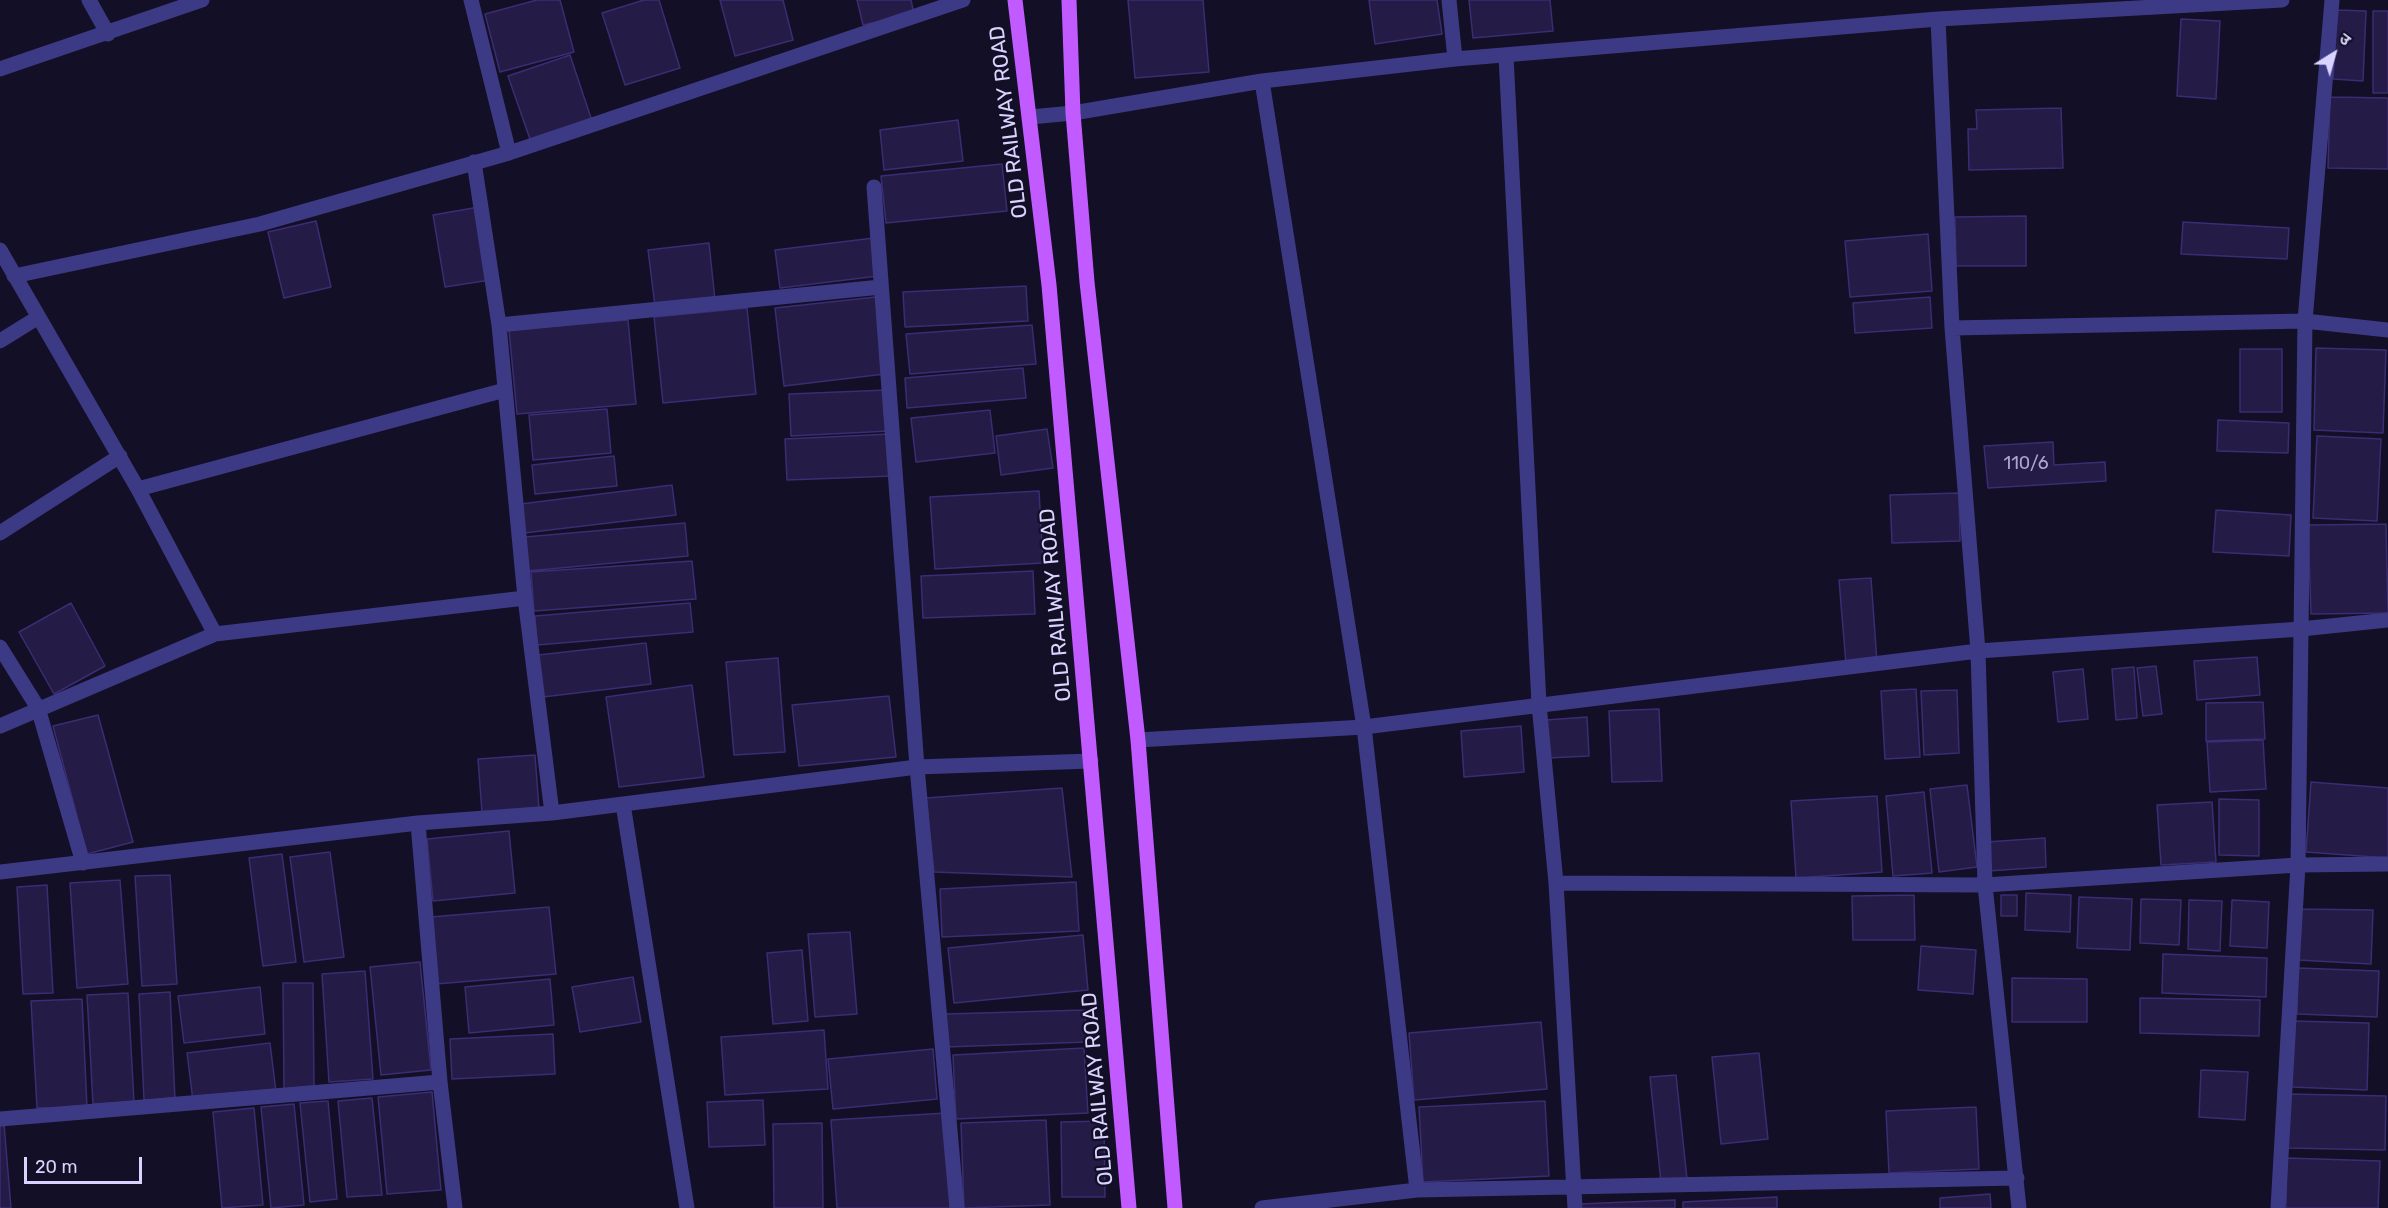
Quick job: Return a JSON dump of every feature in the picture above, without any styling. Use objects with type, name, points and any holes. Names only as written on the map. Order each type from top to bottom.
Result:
[{"type":"main road","name":"OLD RAILWAY ROAD","points":[[1016,0],[1049,285],[1129,1208]]},
{"type":"main road","points":[[1069,0],[1073,113],[1087,282],[1138,740],[1175,1208]]},
{"type":"street","points":[[89,0],[108,34]]},
{"type":"street","points":[[0,69],[202,0]]},
{"type":"street","points":[[471,0],[509,153]]},
{"type":"street","points":[[14,276],[260,224],[509,153],[963,0]]},
{"type":"street","points":[[1449,0],[1455,59]]},
{"type":"street","points":[[1030,117],[1073,113],[1262,81],[1455,59],[1938,19],[2282,0]]},
{"type":"street","points":[[2278,1208],[2298,865],[2306,321],[2332,0]]},
{"type":"street","points":[[1938,19],[1952,328],[1978,651],[1985,885],[2019,1208]]},
{"type":"street","points":[[1506,56],[1539,704],[1556,883],[1575,1208]]},
{"type":"street","points":[[1262,81],[1365,727],[1417,1190]]},
{"type":"street","points":[[474,162],[499,325],[525,598],[552,813]]},
{"type":"street","points":[[874,187],[917,767],[957,1208]]},
{"type":"street","points":[[0,250],[37,318],[120,456],[215,633]]},
{"type":"street","points":[[499,325],[881,286]]},
{"type":"street","points":[[0,340],[37,318]]},
{"type":"street","points":[[1952,328],[2306,321],[2388,330]]},
{"type":"street","points":[[138,489],[505,390]]},
{"type":"street","points":[[0,533],[120,456]]},
{"type":"street","points":[[0,726],[215,633],[525,598]]},
{"type":"street","points":[[1138,740],[1365,727],[1978,651],[2301,629],[2388,620]]},
{"type":"street","points":[[0,647],[38,708],[83,863]]},
{"type":"street","points":[[0,872],[418,823],[552,813],[917,767],[1091,761]]},
{"type":"street","points":[[623,804],[687,1208]]},
{"type":"street","points":[[418,823],[440,1082],[455,1208]]},
{"type":"street","points":[[1556,883],[1985,885],[2298,865],[2388,864]]},
{"type":"street","points":[[0,1119],[440,1082]]},
{"type":"street","points":[[1262,1208],[1417,1190],[2017,1178]]},
{"type":"building","points":[[537,0],[560,0],[574,52],[500,72],[485,14]]},
{"type":"building","points":[[644,0],[659,0],[680,68],[625,85],[602,13]]},
{"type":"building","points":[[720,0],[783,0],[793,40],[735,56]]},
{"type":"building","points":[[857,0],[911,0],[914,14],[863,25]]},
{"type":"building","points":[[1128,0],[1203,0],[1209,72],[1135,78]]},
{"type":"building","points":[[1369,0],[1437,0],[1442,34],[1375,44]]},
{"type":"building","points":[[1469,0],[1550,0],[1553,31],[1473,38]]},
{"type":"building","points":[[2337,10],[2366,11],[2363,81],[2333,79]]},
{"type":"building","points":[[2373,11],[2388,11],[2388,93],[2373,93]]},
{"type":"building","points":[[2181,19],[2220,21],[2216,99],[2177,96]]},
{"type":"building","points":[[570,55],[592,121],[531,142],[508,76]]},
{"type":"building","points":[[2330,97],[2388,98],[2388,169],[2328,168]]},
{"type":"building","points":[[2061,108],[2063,168],[1969,170],[1968,129],[1977,129],[1976,110]]},
{"type":"building","points":[[958,120],[963,161],[884,170],[880,130]]},
{"type":"building","points":[[1002,164],[1007,211],[886,223],[881,176]]},
{"type":"building","points":[[479,207],[490,280],[445,287],[433,215]]},
{"type":"building","points":[[2026,216],[2026,266],[1956,266],[1955,217]]},
{"type":"building","points":[[316,221],[331,287],[284,298],[268,232]]},
{"type":"building","points":[[2183,222],[2289,228],[2287,259],[2181,254]]},
{"type":"building","points":[[1928,234],[1932,291],[1850,297],[1845,241]]},
{"type":"building","points":[[874,238],[878,276],[780,288],[775,250]]},
{"type":"building","points":[[709,243],[715,300],[655,306],[648,250]]},
{"type":"building","points":[[1026,286],[1028,321],[905,327],[903,292]]},
{"type":"building","points":[[876,297],[885,374],[784,386],[775,308]]},
{"type":"building","points":[[1930,297],[1932,328],[1855,333],[1853,303]]},
{"type":"building","points":[[747,308],[756,394],[663,403],[654,317]]},
{"type":"building","points":[[628,320],[636,404],[517,414],[509,330]]},
{"type":"building","points":[[1032,325],[1036,364],[910,374],[906,334]]},
{"type":"building","points":[[2316,348],[2386,350],[2383,433],[2314,430]]},
{"type":"building","points":[[2240,349],[2282,349],[2282,412],[2240,412]]},
{"type":"building","points":[[1023,368],[1026,398],[907,408],[905,378]]},
{"type":"building","points":[[887,390],[889,431],[791,436],[789,394]]},
{"type":"building","points":[[607,409],[611,453],[533,460],[529,415]]},
{"type":"building","points":[[990,410],[995,453],[916,462],[911,418]]},
{"type":"building","points":[[2218,420],[2289,423],[2288,453],[2217,451]]},
{"type":"building","points":[[1047,429],[1053,468],[1001,475],[996,436]]},
{"type":"building","points":[[891,434],[893,476],[787,480],[785,439]]},
{"type":"building","points":[[2317,436],[2381,439],[2377,521],[2313,518]]},
{"type":"building","points":[[2053,442],[2054,465],[2105,462],[2106,481],[1988,488],[1984,446]]},
{"type":"building","points":[[614,456],[617,486],[535,494],[532,465]]},
{"type":"building","points":[[672,485],[676,515],[524,533],[521,504]]},
{"type":"building","points":[[1039,491],[1043,563],[935,569],[930,497]]},
{"type":"building","points":[[1959,493],[1960,541],[1892,543],[1890,495]]},
{"type":"building","points":[[2216,510],[2291,515],[2289,556],[2213,552]]},
{"type":"building","points":[[685,523],[688,556],[528,571],[525,537]]},
{"type":"building","points":[[2386,524],[2388,613],[2311,614],[2308,525]]},
{"type":"building","points":[[692,561],[696,599],[534,611],[531,572]]},
{"type":"building","points":[[1033,571],[1035,614],[923,618],[921,576]]},
{"type":"building","points":[[1871,578],[1877,662],[1846,664],[1839,580]]},
{"type":"building","points":[[71,603],[105,666],[54,694],[19,632]]},
{"type":"building","points":[[690,603],[693,632],[537,645],[535,616]]},
{"type":"building","points":[[646,643],[651,684],[543,697],[538,655]]},
{"type":"building","points":[[2257,657],[2260,695],[2197,700],[2194,661]]},
{"type":"building","points":[[778,658],[785,752],[734,755],[726,662]]},
{"type":"building","points":[[2156,666],[2162,714],[2143,716],[2137,668]]},
{"type":"building","points":[[2134,667],[2137,718],[2116,720],[2112,669]]},
{"type":"building","points":[[2083,669],[2088,719],[2058,722],[2053,672]]},
{"type":"building","points":[[692,685],[704,777],[619,787],[606,697]]},
{"type":"building","points":[[1916,689],[1920,757],[1885,759],[1881,691]]},
{"type":"building","points":[[1957,690],[1959,753],[1924,755],[1921,691]]},
{"type":"building","points":[[889,696],[896,757],[799,766],[792,705]]},
{"type":"building","points":[[2263,702],[2265,739],[2206,741],[2206,703]]},
{"type":"building","points":[[1659,709],[1662,781],[1612,782],[1609,711]]},
{"type":"building","points":[[98,715],[133,842],[87,854],[53,726]]},
{"type":"building","points":[[1587,717],[1589,756],[1548,758],[1546,720]]},
{"type":"building","points":[[1521,726],[1524,772],[1464,777],[1461,731]]},
{"type":"building","points":[[2263,740],[2266,789],[2210,792],[2207,742]]},
{"type":"building","points":[[535,755],[539,809],[482,813],[478,759]]},
{"type":"building","points":[[2311,782],[2388,788],[2388,858],[2306,852]]},
{"type":"building","points":[[1967,785],[1977,867],[1939,872],[1930,789]]},
{"type":"building","points":[[1062,788],[1072,877],[934,872],[926,798]]},
{"type":"building","points":[[1924,792],[1932,873],[1893,876],[1886,796]]},
{"type":"building","points":[[1877,796],[1882,872],[1796,878],[1791,801]]},
{"type":"building","points":[[2219,799],[2259,800],[2259,856],[2219,855]]},
{"type":"building","points":[[2212,802],[2216,862],[2161,865],[2157,805]]},
{"type":"building","points":[[509,831],[515,893],[433,901],[427,839]]},
{"type":"building","points":[[2045,838],[2046,867],[1988,871],[1986,842]]},
{"type":"building","points":[[330,852],[344,957],[304,962],[290,857]]},
{"type":"building","points":[[282,854],[296,962],[263,966],[249,858]]},
{"type":"building","points":[[170,875],[177,984],[142,986],[135,876]]},
{"type":"building","points":[[120,880],[128,984],[77,988],[70,883]]},
{"type":"building","points":[[1076,882],[1079,931],[942,937],[940,889]]},
{"type":"building","points":[[47,885],[53,993],[23,994],[17,887]]},
{"type":"building","points":[[2026,893],[2071,895],[2070,932],[2025,930]]},
{"type":"building","points":[[1914,895],[1915,940],[1853,940],[1852,896]]},
{"type":"building","points":[[2001,895],[2017,895],[2017,916],[2001,916]]},
{"type":"building","points":[[2079,897],[2132,899],[2130,950],[2077,948]]},
{"type":"building","points":[[2141,899],[2181,900],[2179,945],[2140,943]]},
{"type":"building","points":[[2189,900],[2222,901],[2220,951],[2188,949]]},
{"type":"building","points":[[2232,900],[2269,902],[2267,948],[2230,946]]},
{"type":"building","points":[[549,907],[556,974],[436,984],[431,917]]},
{"type":"building","points":[[2299,909],[2373,910],[2371,964],[2298,960]]},
{"type":"building","points":[[850,932],[857,1014],[815,1017],[808,934]]},
{"type":"building","points":[[1083,935],[1088,990],[954,1003],[948,948]]},
{"type":"building","points":[[1921,946],[1976,950],[1973,994],[1918,990]]},
{"type":"building","points":[[802,950],[808,1021],[773,1024],[767,953]]},
{"type":"building","points":[[2163,954],[2267,958],[2266,997],[2162,993]]},
{"type":"building","points":[[420,962],[431,1070],[381,1075],[370,967]]},
{"type":"building","points":[[2298,968],[2379,971],[2377,1017],[2297,1014]]},
{"type":"building","points":[[365,971],[373,1079],[329,1082],[322,974]]},
{"type":"building","points":[[633,977],[641,1022],[580,1032],[572,987]]},
{"type":"building","points":[[2012,978],[2087,979],[2087,1022],[2012,1022]]},
{"type":"building","points":[[550,979],[554,1025],[469,1033],[465,987]]},
{"type":"building","points":[[283,983],[313,983],[314,1090],[284,1090]]},
{"type":"building","points":[[260,987],[265,1034],[184,1043],[178,996]]},
{"type":"building","points":[[170,992],[175,1099],[144,1100],[139,994]]},
{"type":"building","points":[[128,993],[134,1102],[93,1104],[87,995]]},
{"type":"building","points":[[2140,998],[2260,1000],[2259,1036],[2140,1033]]},
{"type":"building","points":[[82,999],[87,1107],[37,1108],[31,1001]]},
{"type":"building","points":[[1085,1010],[1087,1042],[946,1047],[945,1014]]},
{"type":"building","points":[[2293,1021],[2369,1023],[2367,1090],[2291,1087]]},
{"type":"building","points":[[1541,1022],[1547,1089],[1414,1100],[1409,1033]]},
{"type":"building","points":[[824,1030],[828,1089],[725,1095],[721,1037]]},
{"type":"building","points":[[553,1034],[555,1074],[452,1079],[450,1039]]},
{"type":"building","points":[[270,1043],[276,1092],[193,1101],[187,1053]]},
{"type":"building","points":[[1084,1048],[1088,1113],[956,1119],[953,1055]]},
{"type":"building","points":[[933,1049],[937,1099],[833,1109],[828,1059]]},
{"type":"building","points":[[1759,1053],[1768,1139],[1721,1144],[1712,1057]]},
{"type":"building","points":[[2201,1070],[2248,1072],[2245,1120],[2199,1117]]},
{"type":"building","points":[[1676,1075],[1687,1179],[1661,1182],[1650,1077]]},
{"type":"building","points":[[432,1092],[441,1190],[387,1194],[378,1097]]},
{"type":"building","points":[[2289,1094],[2386,1096],[2385,1150],[2288,1148]]},
{"type":"building","points":[[372,1098],[382,1195],[347,1197],[338,1101]]},
{"type":"building","points":[[763,1100],[765,1145],[709,1147],[707,1102]]},
{"type":"building","points":[[328,1101],[337,1199],[310,1202],[300,1103]]},
{"type":"building","points":[[1545,1101],[1549,1176],[1423,1182],[1419,1107]]},
{"type":"building","points":[[294,1104],[304,1205],[271,1208],[261,1107]]},
{"type":"building","points":[[1976,1107],[1979,1169],[1889,1173],[1886,1111]]},
{"type":"building","points":[[254,1108],[263,1205],[222,1208],[213,1112]]},
{"type":"building","points":[[946,1113],[952,1208],[837,1208],[831,1120]]},
{"type":"building","points":[[1046,1120],[1050,1205],[964,1208],[961,1123]]},
{"type":"building","points":[[1104,1121],[1105,1197],[1062,1197],[1061,1122]]},
{"type":"building","points":[[822,1123],[823,1208],[774,1208],[773,1124]]},
{"type":"building","points":[[0,1124],[4,1124],[11,1208],[0,1208]]},
{"type":"building","points":[[2287,1158],[2380,1161],[2378,1208],[2286,1208]]},
{"type":"building","points":[[1990,1194],[1991,1208],[1940,1208],[1940,1198]]},
{"type":"building","points":[[1777,1197],[1777,1208],[1683,1208],[1683,1202]]},
{"type":"building","points":[[1675,1200],[1675,1208],[1580,1208],[1579,1204]]}]
